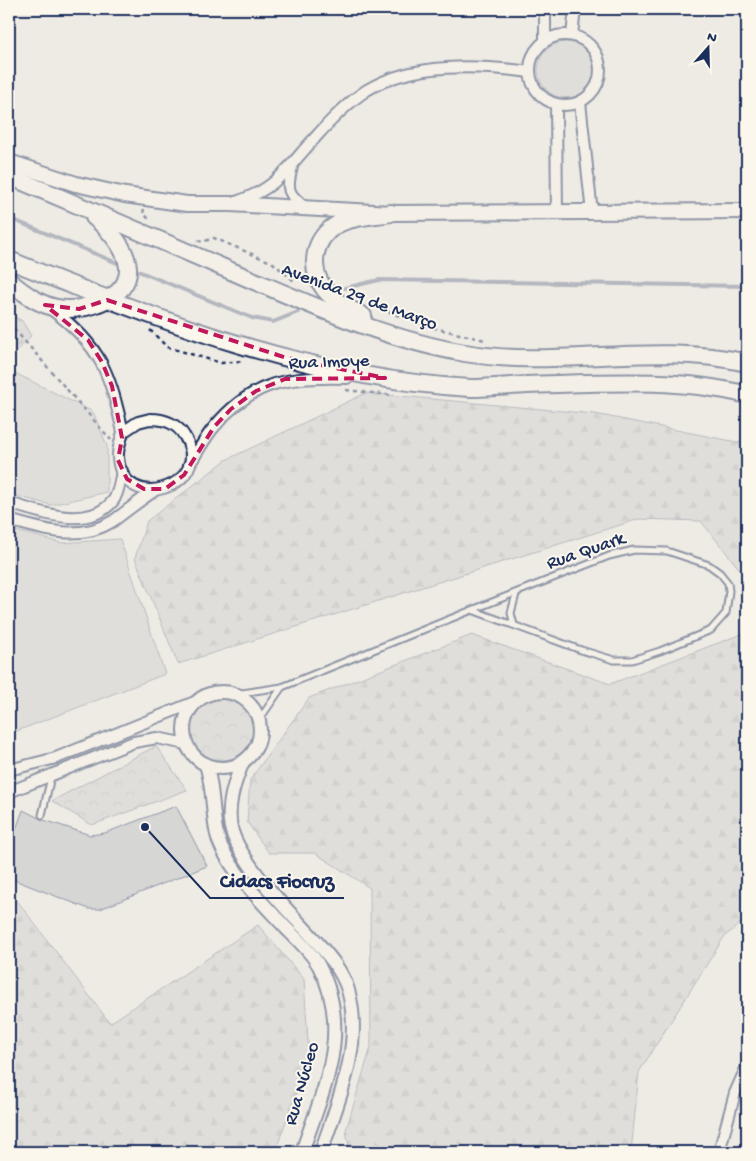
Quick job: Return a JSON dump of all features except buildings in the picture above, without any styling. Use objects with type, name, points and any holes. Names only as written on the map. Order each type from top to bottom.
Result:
[{"type":"main road","points":[[9,162],[76,184],[187,204],[230,204],[391,213],[558,214],[747,211]]},
{"type":"main road","name":"Avenida 29 de Março","points":[[9,176],[326,311],[400,338],[466,353],[498,356],[664,353],[702,355],[747,363]]},
{"type":"main road","points":[[9,281],[46,305],[66,309],[79,309],[112,297],[125,285],[128,276],[128,259],[116,238],[106,227],[78,205]]},
{"type":"main road","points":[[391,213],[351,219],[329,230],[316,249],[314,262],[318,276],[326,291],[339,303],[400,338]]},
{"type":"main road","points":[[9,260],[287,358],[385,378],[471,388],[602,383],[677,384],[723,389],[747,395]]},
{"type":"street","points":[[545,9],[545,40]]},
{"type":"street","points":[[572,35],[575,9]]},
{"type":"street","points":[[572,35],[583,39],[592,46],[600,66],[596,87],[589,96],[580,102],[568,105],[556,104],[537,91],[530,72],[531,60],[536,49],[545,40],[553,36],[572,35]]},
{"type":"street","points":[[230,204],[269,188],[292,166],[338,114],[366,91],[392,78],[418,72],[470,68],[530,72]]},
{"type":"street","points":[[580,102],[592,213]]},
{"type":"street","points":[[556,104],[558,214]]},
{"type":"street","points":[[292,166],[288,189],[293,199],[306,208]]},
{"type":"street","points":[[46,305],[68,321],[88,340],[102,362],[112,386],[123,432],[118,449],[118,460],[122,471],[135,485],[154,491]]},
{"type":"street","name":"Rua Imoye","points":[[189,464],[214,427],[230,409],[256,391],[293,379],[315,377],[385,378]]},
{"type":"street","points":[[9,520],[49,531],[88,531],[112,521],[154,491],[176,484],[184,475],[189,464],[188,441],[182,431],[173,424],[162,419],[150,419],[138,422],[123,432]]},
{"type":"street","points":[[9,504],[59,518],[90,514],[113,501],[118,491],[122,471]]},
{"type":"street","points":[[9,770],[56,758],[195,702],[214,692],[235,694],[246,700],[254,709],[259,720],[259,741],[255,750],[243,762],[229,768],[206,765],[192,754],[186,744],[184,722],[195,702]]},
{"type":"street","points":[[9,792],[147,738],[186,744]]},
{"type":"street","name":"Rua Núcleo","points":[[243,762],[234,786],[230,822],[240,850],[256,872],[332,959],[348,990],[353,1035],[349,1065],[321,1152]]},
{"type":"street","name":"Rua Núcleo","points":[[206,765],[212,780],[215,823],[220,845],[241,877],[318,965],[328,988],[334,1013],[334,1048],[331,1067],[302,1152]]},
{"type":"street","points":[[719,1152],[732,1100],[747,1066]]},
{"type":"lane","name":"Rua Quark","points":[[235,694],[282,686],[472,610],[516,594],[609,556],[634,550],[651,549],[667,551],[709,565],[728,583],[730,591],[726,613],[710,630],[660,651],[632,660],[614,660],[472,610]]},
{"type":"lane","points":[[514,625],[511,613],[516,594]]},
{"type":"lane","points":[[259,720],[282,686]]},
{"type":"lane","points":[[42,815],[51,777]]},
{"type":"path","points":[[146,198],[143,213],[154,221]]},
{"type":"path","points":[[194,238],[202,242],[214,238],[273,264],[300,287],[309,278],[318,276]]},
{"type":"path","points":[[372,306],[426,326],[490,340]]},
{"type":"path","points":[[9,323],[118,449]]},
{"type":"highlighted area","points":[[107,300],[287,358],[385,378],[285,379],[256,391],[231,409],[214,427],[184,475],[165,489],[144,489],[127,479],[118,460],[122,438],[112,386],[102,362],[88,340],[45,305],[79,309]]},
{"type":"green space","points":[[566,42],[577,44],[586,50],[592,59],[594,70],[592,81],[586,90],[577,96],[566,98],[555,96],[546,90],[540,81],[538,70],[540,59],[546,50],[555,44]]},
{"type":"green space","points":[[9,313],[22,321],[31,336],[9,359]]},
{"type":"green space","points":[[9,370],[93,412],[107,446],[107,492],[51,505],[9,494]]},
{"type":"green space","points":[[366,393],[595,414],[747,444],[747,632],[741,571],[701,521],[639,519],[178,664],[135,558],[147,521],[226,460]]},
{"type":"green space","points":[[9,529],[61,543],[120,539],[165,674],[9,734]]},
{"type":"green space","points":[[747,632],[747,918],[724,937],[639,1072],[631,1152],[350,1152],[346,1130],[371,1047],[370,888],[315,853],[269,853],[247,822],[250,780],[309,698],[472,635],[610,684]]},
{"type":"green space","points":[[222,698],[234,700],[244,707],[251,717],[253,729],[251,741],[244,751],[234,758],[222,760],[210,758],[200,751],[193,741],[191,729],[193,717],[200,707],[210,700]]},
{"type":"green space","points":[[156,746],[187,790],[92,825],[52,801]]},
{"type":"green space","points":[[9,890],[110,1023],[258,925],[304,979],[309,1057],[275,1152],[9,1152]]},
{"type":"waterway","points":[[9,218],[122,265]]},
{"type":"waterway","points":[[131,268],[252,318],[273,322],[298,312]]},
{"type":"waterway","points":[[345,288],[379,280],[747,286]]},
{"type":"place","name":"Cidacs Fiocruz","points":[[145,827]]}]
